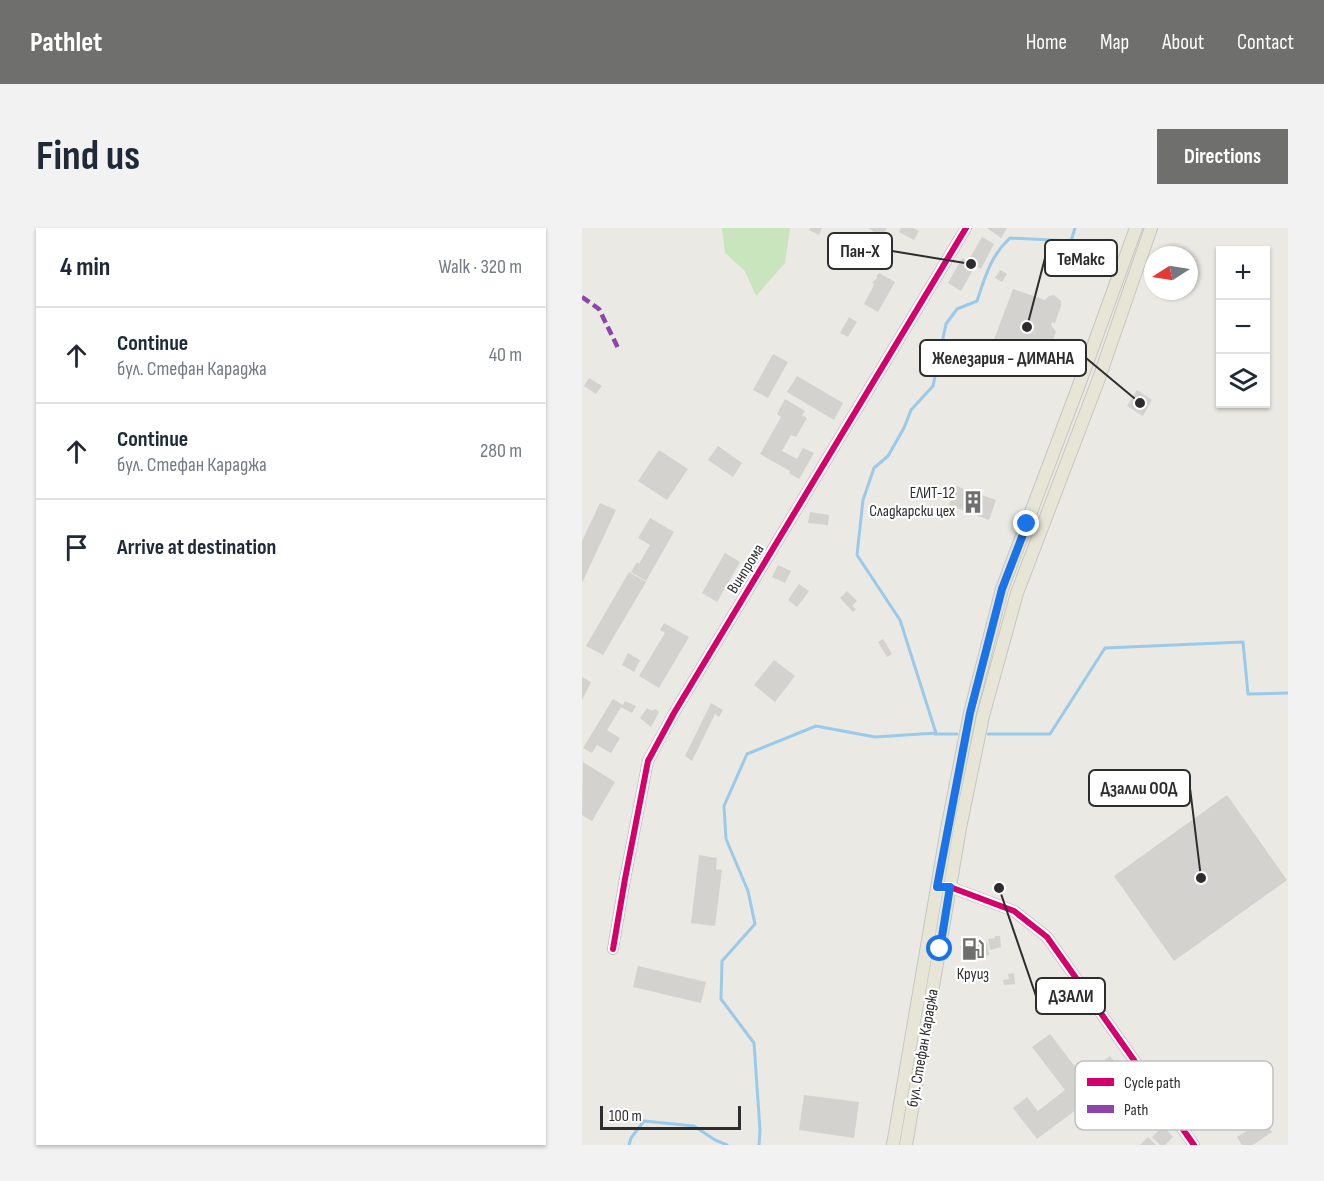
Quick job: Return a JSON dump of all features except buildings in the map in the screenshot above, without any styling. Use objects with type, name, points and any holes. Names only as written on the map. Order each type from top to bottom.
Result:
[{"type":"main road","name":"бул. Стефан Караджа","points":[[893,1145],[937,887],[970,713],[1002,589],[1136,228]]},
{"type":"main road","name":"бул. Стефан Караджа","points":[[906,1145],[960,828],[983,716],[1017,593],[1098,381],[1151,228]]},
{"type":"street","name":"Винпрома","points":[[613,949],[648,761],[674,713],[784,534],[966,228]]},
{"type":"street","points":[[937,887],[950,887],[1014,911],[1047,937],[1135,1061]]},
{"type":"street","points":[[1183,1130],[1194,1145]]},
{"type":"green space","points":[[722,228],[790,228],[785,263],[756,296],[745,271],[725,253]]},
{"type":"waterway","points":[[759,1145],[754,1043],[721,999],[722,961],[755,924],[748,891],[726,839],[724,806],[747,754],[816,726],[875,737],[936,733],[900,620],[857,555],[863,500],[874,468],[888,456],[911,410],[933,386],[946,324],[957,309],[977,301],[989,267],[1003,245],[1010,238],[1071,241],[1075,228]]},
{"type":"waterway","points":[[988,734],[1050,734],[1105,648],[1243,642],[1248,694],[1288,693]]},
{"type":"waterway","points":[[935,734],[957,734]]},
{"type":"waterway","points":[[629,1145],[631,1138],[644,1121],[694,1126],[727,1145]]},
{"type":"marked path","points":[[582,297],[599,309],[619,350]]},
{"type":"cycle path","points":[[613,949],[648,761],[674,713],[966,228]]},
{"type":"cycle path","points":[[937,887],[950,887],[1014,911],[1047,937],[1135,1061]]},
{"type":"cycle path","points":[[1183,1130],[1194,1145]]},
{"type":"place","name":"Пан-Х","points":[[971,264]]},
{"type":"place","name":"ТеМакс","points":[[1027,327]]},
{"type":"place","name":"Железария - ДИМАНА","points":[[1140,403]]},
{"type":"place","name":"ЕЛИТ-12 Сладкарски цех","points":[[973,502]]},
{"type":"place","name":"Дзалли ООД","points":[[1201,878]]},
{"type":"place","name":"ДЗАЛИ","points":[[999,888]]},
{"type":"place","name":"Круиз","points":[[973,949]]},
{"type":"route","points":[[940,949],[950,887],[937,887],[970,713],[1002,589],[1027,524]]}]
